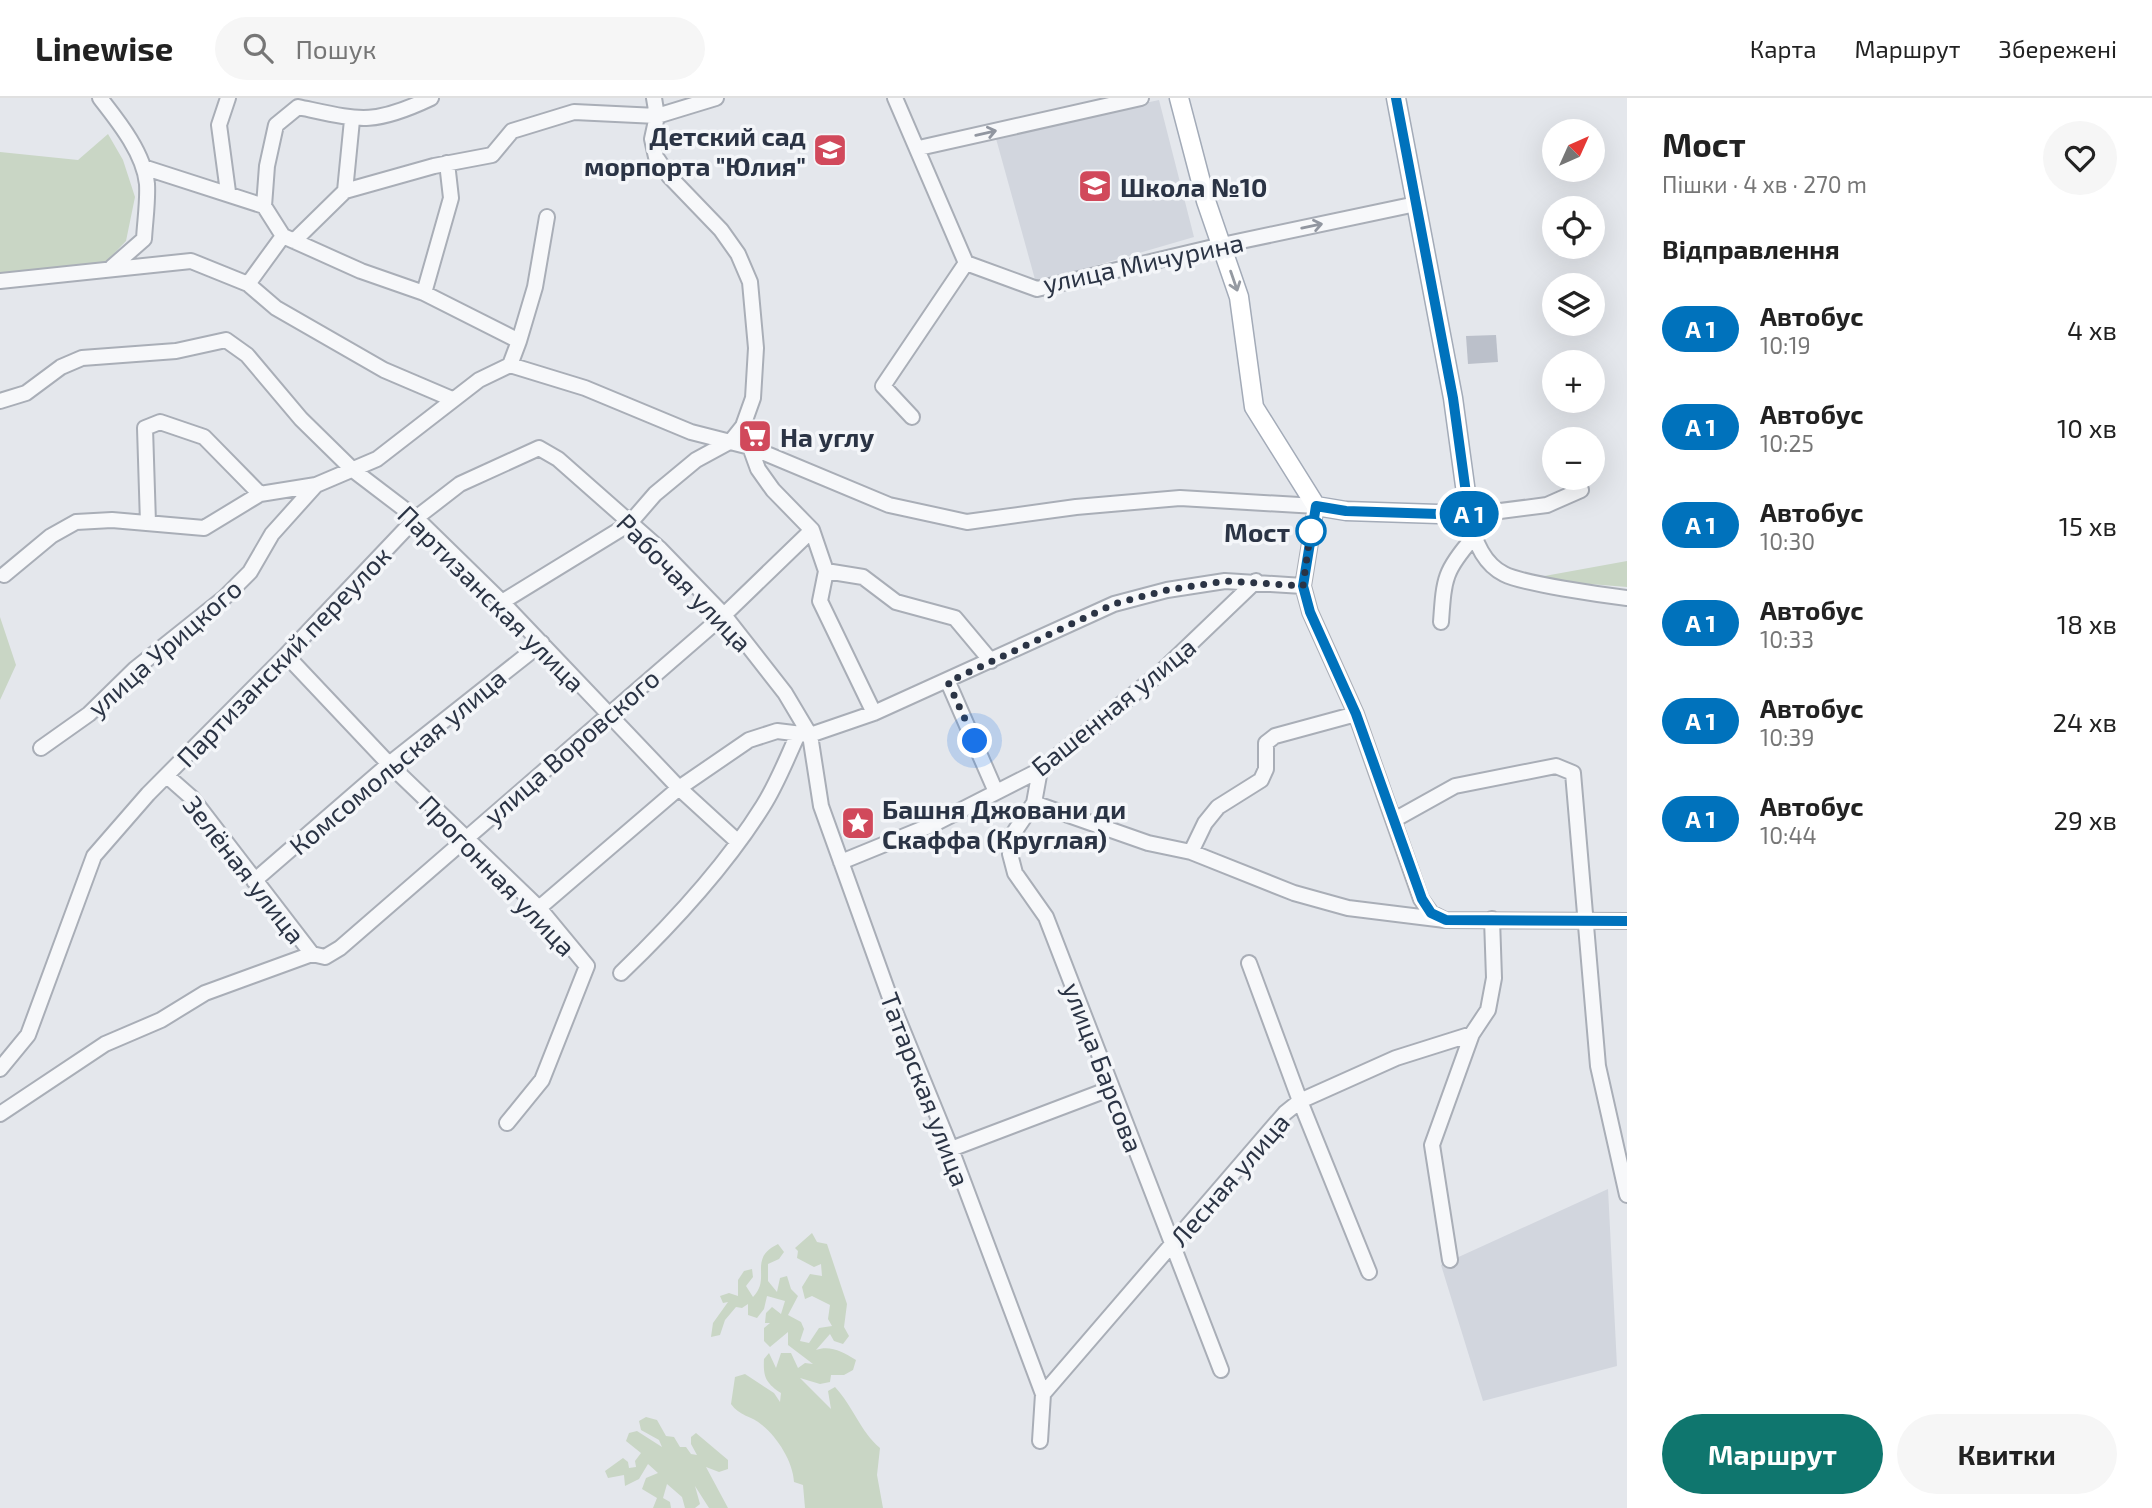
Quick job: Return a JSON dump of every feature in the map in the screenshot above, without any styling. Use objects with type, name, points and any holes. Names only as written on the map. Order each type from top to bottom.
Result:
[{"type":"main road","points":[[1179,98],[1239,297],[1254,408],[1316,506],[1346,511],[1469,515],[1453,398],[1396,98]]},
{"type":"street","points":[[100,98],[117,120],[144,167],[147,185],[144,239],[112,267]]},
{"type":"street","points":[[228,98],[219,125],[228,192]]},
{"type":"street","points":[[264,206],[267,166],[276,125],[302,103],[352,120],[403,111],[431,98]]},
{"type":"street","points":[[502,602],[629,524],[655,494],[696,460],[731,441],[743,426],[752,398],[756,348],[750,282],[738,254],[721,230],[669,176],[656,157],[652,139],[657,116],[654,98]]},
{"type":"street","points":[[248,284],[288,239],[345,191],[447,163],[492,155],[512,131],[574,112],[657,116],[716,98]]},
{"type":"street","points":[[895,98],[919,148],[966,263],[883,386],[912,416]]},
{"type":"street","points":[[919,148],[1141,98]]},
{"type":"street","points":[[345,191],[352,120]]},
{"type":"street","points":[[424,293],[451,198],[447,163]]},
{"type":"street","points":[[144,167],[228,192],[264,206],[288,239],[360,271],[424,293],[519,341]]},
{"type":"street","name":"улица Мичурина","points":[[966,263],[1037,289],[1222,245],[1416,204]]},
{"type":"street","points":[[547,217],[535,287],[510,365],[585,388],[691,432],[750,447],[889,505],[967,522],[1076,507],[1180,498],[1316,506],[1306,551],[1303,586],[1310,612],[1356,714],[1422,899],[1431,913],[1446,920]]},
{"type":"street","points":[[0,281],[112,267],[191,261],[248,284],[276,308],[384,370],[452,399]]},
{"type":"street","name":"Партизанская улица","points":[[0,401],[26,393],[61,367],[82,358],[176,351],[226,340],[247,355],[301,419],[353,470],[416,518],[502,602],[678,788],[738,842]]},
{"type":"street","name":"улица Урицкого","points":[[41,748],[89,714],[135,669],[224,598],[250,572],[272,534],[316,485],[377,459],[478,380],[510,365]]},
{"type":"street","points":[[148,523],[145,428],[160,422],[204,437],[260,494]]},
{"type":"street","points":[[750,447],[758,469],[773,490],[812,530],[825,571],[820,601],[874,713]]},
{"type":"street","name":"Рабочая улица","points":[[539,448],[558,459],[660,549],[724,615],[785,693],[804,735]]},
{"type":"street","name":"Партизанский переулок","points":[[0,1069],[28,1035],[94,856],[148,794],[286,656],[416,518],[460,484],[539,448]]},
{"type":"street","points":[[4,575],[51,536],[76,522],[112,520],[204,528],[260,494],[316,485]]},
{"type":"street","points":[[1581,490],[1547,505],[1469,515],[1473,538],[1482,552],[1504,574],[1627,598]]},
{"type":"street","name":"улица Воровского","points":[[0,1114],[105,1044],[161,1020],[205,993],[340,948],[724,615],[812,530]]},
{"type":"street","points":[[1441,622],[1444,578],[1454,559],[1473,538]]},
{"type":"street","points":[[825,571],[863,578],[896,603],[954,618],[991,661]]},
{"type":"street","points":[[539,908],[678,788],[749,740],[777,731],[804,735],[874,713],[948,682],[1114,604],[1179,588],[1226,581],[1303,586]]},
{"type":"street","name":"Башенная улица","points":[[841,862],[934,824],[1040,770],[1161,672],[1256,581]]},
{"type":"street","name":"Комсомольская улица","points":[[254,881],[389,764],[542,643]]},
{"type":"street","name":"Прогонная улица","points":[[286,656],[389,764],[539,908],[587,966],[542,1080],[507,1123]]},
{"type":"street","points":[[948,682],[996,792]]},
{"type":"street","points":[[1191,852],[1205,823],[1219,807],[1261,779],[1266,769],[1266,743],[1275,736],[1356,714]]},
{"type":"street","points":[[621,973],[665,931],[738,842],[764,805],[804,735]]},
{"type":"street","name":"Татарская улица","points":[[804,735],[821,806],[894,1009],[951,1149],[991,1262],[1043,1394],[1040,1441]]},
{"type":"street","points":[[1394,820],[1454,786],[1556,766],[1573,773],[1598,1066],[1627,1195]]},
{"type":"street","name":"улица Барсова","points":[[1040,770],[1034,803],[1016,831],[1010,854],[1013,864],[1023,887],[1046,917],[1221,1370]]},
{"type":"street","name":"Зелёная улица","points":[[167,776],[192,798],[254,881],[318,956]]},
{"type":"street","points":[[1034,803],[1148,843],[1191,852],[1294,893],[1348,908],[1446,920],[1627,920]]},
{"type":"street","points":[[1450,1261],[1432,1145],[1472,1034],[1488,1010],[1494,978],[1492,919]]},
{"type":"street","points":[[1249,963],[1300,1101],[1369,1272]]},
{"type":"street","name":"Лесная улица","points":[[1043,1394],[1285,1114],[1300,1101],[1396,1058],[1472,1034]]},
{"type":"street","points":[[951,1149],[1112,1088]]},
{"type":"shaded area","name":"Школа №10","points":[[1159,100],[1194,237],[1036,283],[995,135]]},
{"type":"shaded area","points":[[1608,1189],[1617,1366],[1483,1401],[1441,1265]]},
{"type":"green space","points":[[108,134],[123,160],[135,197],[126,241],[103,265],[0,276],[0,152],[78,160]]},
{"type":"green space","points":[[1627,561],[1627,587],[1528,579]]},
{"type":"green space","points":[[0,617],[16,665],[0,700]]},
{"type":"green space","points":[[812,1233],[817,1242],[827,1244],[847,1304],[844,1327],[849,1336],[843,1344],[834,1341],[830,1334],[816,1350],[831,1349],[856,1360],[853,1370],[844,1375],[831,1375],[830,1382],[820,1384],[800,1378],[831,1409],[828,1391],[835,1387],[867,1434],[880,1448],[877,1475],[883,1508],[805,1508],[803,1485],[794,1482],[791,1466],[779,1443],[762,1425],[731,1404],[735,1377],[745,1374],[774,1393],[780,1402],[781,1393],[769,1383],[764,1371],[764,1359],[769,1353],[776,1368],[781,1353],[791,1353],[798,1368],[805,1363],[813,1364],[788,1345],[788,1332],[770,1347],[764,1341],[764,1328],[770,1323],[765,1323],[766,1313],[772,1307],[781,1314],[785,1301],[767,1296],[764,1309],[757,1318],[748,1315],[748,1304],[742,1308],[736,1307],[725,1320],[720,1335],[711,1337],[713,1323],[728,1302],[723,1303],[720,1296],[729,1293],[738,1296],[738,1280],[744,1271],[752,1269],[753,1277],[746,1286],[753,1297],[761,1283],[761,1262],[769,1250],[778,1244],[784,1252],[779,1259],[768,1264],[768,1281],[777,1292],[780,1278],[787,1276],[791,1289],[798,1296],[788,1315],[801,1322],[804,1329],[800,1341],[809,1343],[819,1328],[832,1326],[828,1319],[830,1305],[812,1296],[805,1299],[802,1287],[810,1274],[822,1276],[821,1264],[814,1267],[797,1258],[798,1251],[795,1248]]},
{"type":"green space","points":[[646,1417],[657,1420],[666,1436],[674,1437],[680,1447],[686,1447],[691,1454],[697,1455],[691,1444],[691,1437],[696,1433],[728,1460],[728,1469],[719,1472],[706,1467],[728,1508],[709,1508],[695,1486],[700,1504],[695,1508],[685,1508],[682,1497],[667,1484],[663,1498],[670,1502],[671,1508],[653,1508],[657,1498],[642,1489],[646,1478],[658,1473],[648,1464],[639,1479],[625,1486],[624,1475],[608,1478],[605,1471],[623,1458],[628,1462],[629,1468],[636,1467],[635,1461],[641,1453],[626,1441],[629,1433],[637,1431],[662,1447],[659,1440],[641,1430],[639,1421]]},
{"type":"building","points":[[1496,335],[1498,362],[1468,364],[1466,336]]},
{"type":"bus line","points":[[1396,98],[1453,398],[1469,515],[1346,511],[1316,506],[1306,551],[1303,586],[1310,612],[1356,714],[1422,899],[1431,913],[1446,920],[1627,921]]},
{"type":"place","name":"Детский сад морпорта \"Юлия\"","points":[[830,150]]},
{"type":"place","name":"Школа №10","points":[[1095,186]]},
{"type":"place","name":"На углу","points":[[755,436]]},
{"type":"place","name":"Мост","points":[[1311,531]]},
{"type":"place","name":"Башня Джовани ди Скаффа (Круглая)","points":[[858,823]]},
{"type":"route","points":[[975,741],[948,682],[1114,604],[1167,590],[1226,581],[1303,586],[1311,528],[1311,531]]}]
